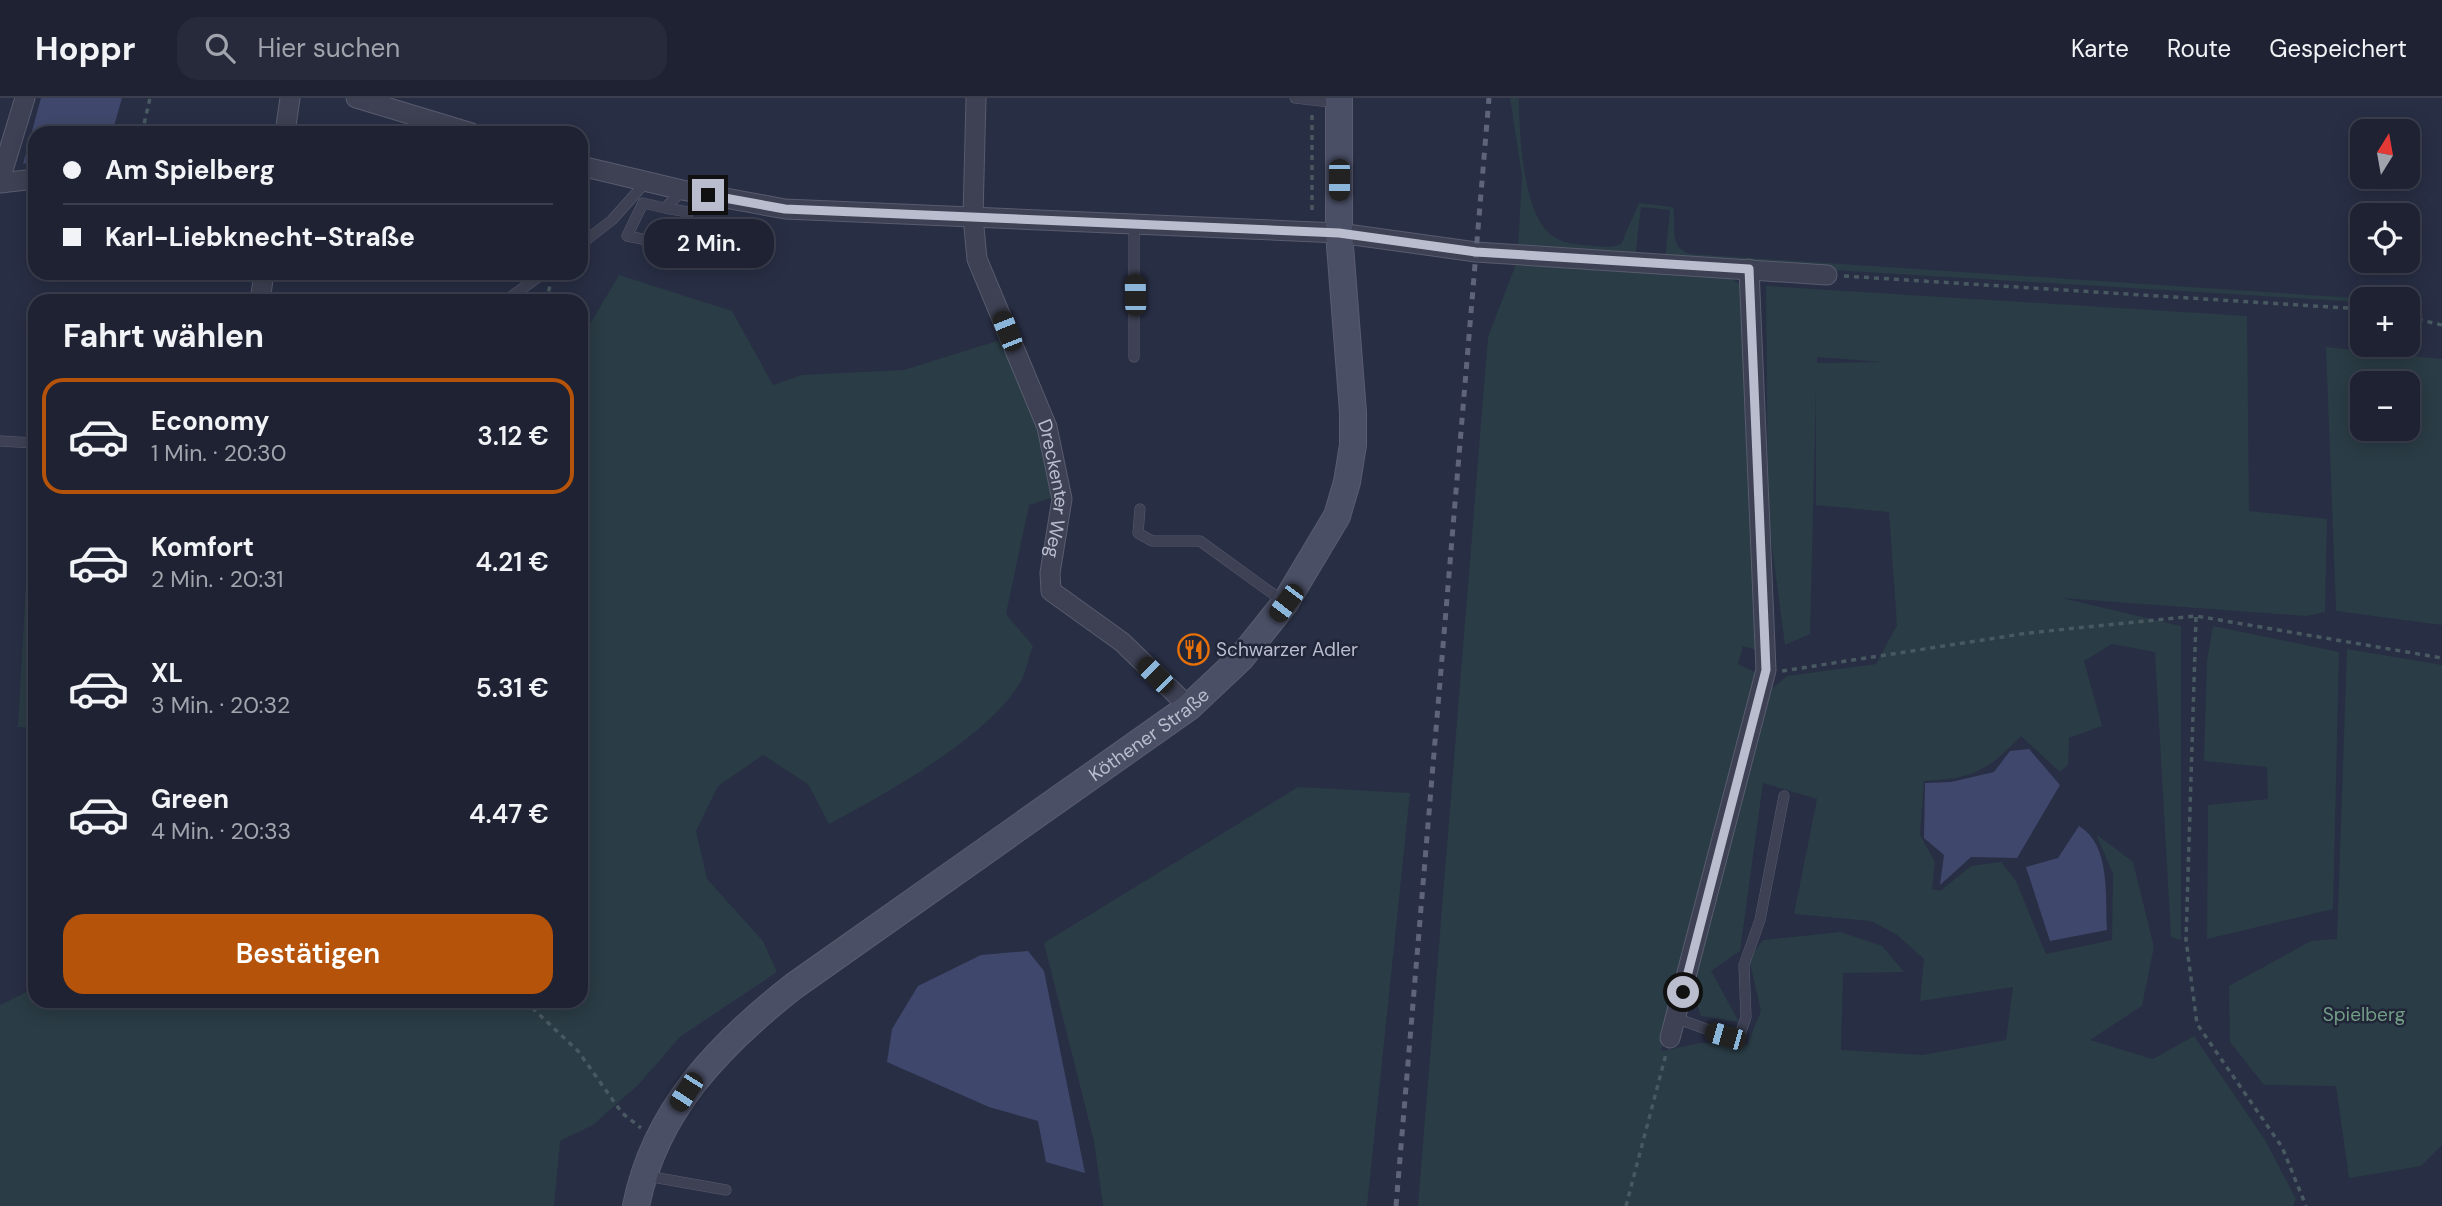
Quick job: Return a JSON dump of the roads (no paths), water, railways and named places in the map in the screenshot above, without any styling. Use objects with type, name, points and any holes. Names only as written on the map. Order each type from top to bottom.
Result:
[{"type":"main road","name":"Köthener Straße","points":[[636,1206],[657,1141],[696,1077],[745,1024],[794,986],[1188,707],[1241,659],[1286,603],[1336,516],[1353,445],[1339,233],[1339,100]]},
{"type":"street","points":[[25,98],[0,181],[28,179]]},
{"type":"street","points":[[286,126],[290,98]]},
{"type":"street","points":[[356,98],[449,126]]},
{"type":"street","points":[[973,217],[976,98]]},
{"type":"street","points":[[588,168],[682,190],[785,209],[1339,233],[1476,252],[1827,275]]},
{"type":"street","name":"Dreckenter Weg","points":[[973,217],[977,260],[1047,426],[1062,499],[1050,573],[1051,591],[1122,642],[1188,707]]},
{"type":"street","points":[[1671,1038],[1766,670],[1749,269]]},
{"type":"lane","points":[[1295,98],[1339,100]]},
{"type":"lane","points":[[588,239],[612,220],[646,182]]},
{"type":"lane","points":[[665,208],[682,190]]},
{"type":"lane","points":[[643,203],[665,208],[688,212],[682,247],[627,236],[643,203]]},
{"type":"lane","points":[[1134,224],[1134,357]]},
{"type":"lane","points":[[515,294],[534,280]]},
{"type":"lane","points":[[0,440],[28,442]]},
{"type":"lane","points":[[1140,509],[1138,533],[1152,541],[1200,541],[1286,603]]},
{"type":"lane","points":[[1676,1018],[1725,1036],[1741,1032],[1746,1017],[1744,965],[1760,920],[1784,796]]},
{"type":"lane","points":[[644,1176],[726,1189]]},
{"type":"water","points":[[41,98],[122,98],[114,126],[33,126]]},
{"type":"water","points":[[28,146],[28,163],[23,164]]},
{"type":"water","points":[[2029,749],[2060,785],[2017,858],[1971,857],[1940,885],[1944,855],[1924,838],[1925,783],[1951,782],[1994,772],[2010,751]]},
{"type":"water","points":[[2079,826],[2097,845],[2101,858],[2106,887],[2107,930],[2050,941],[2026,867],[2058,858]]},
{"type":"water","points":[[1028,951],[1044,971],[1085,1173],[1046,1162],[1038,1121],[989,1107],[887,1062],[892,1029],[918,986],[981,955]]},
{"type":"railway","points":[[1396,1206],[1489,98]]},
{"type":"place","name":"Schwarzer Adler","points":[[1193,649]]},
{"type":"park label","name":"Spielberg","points":[[2364,1014]]}]
